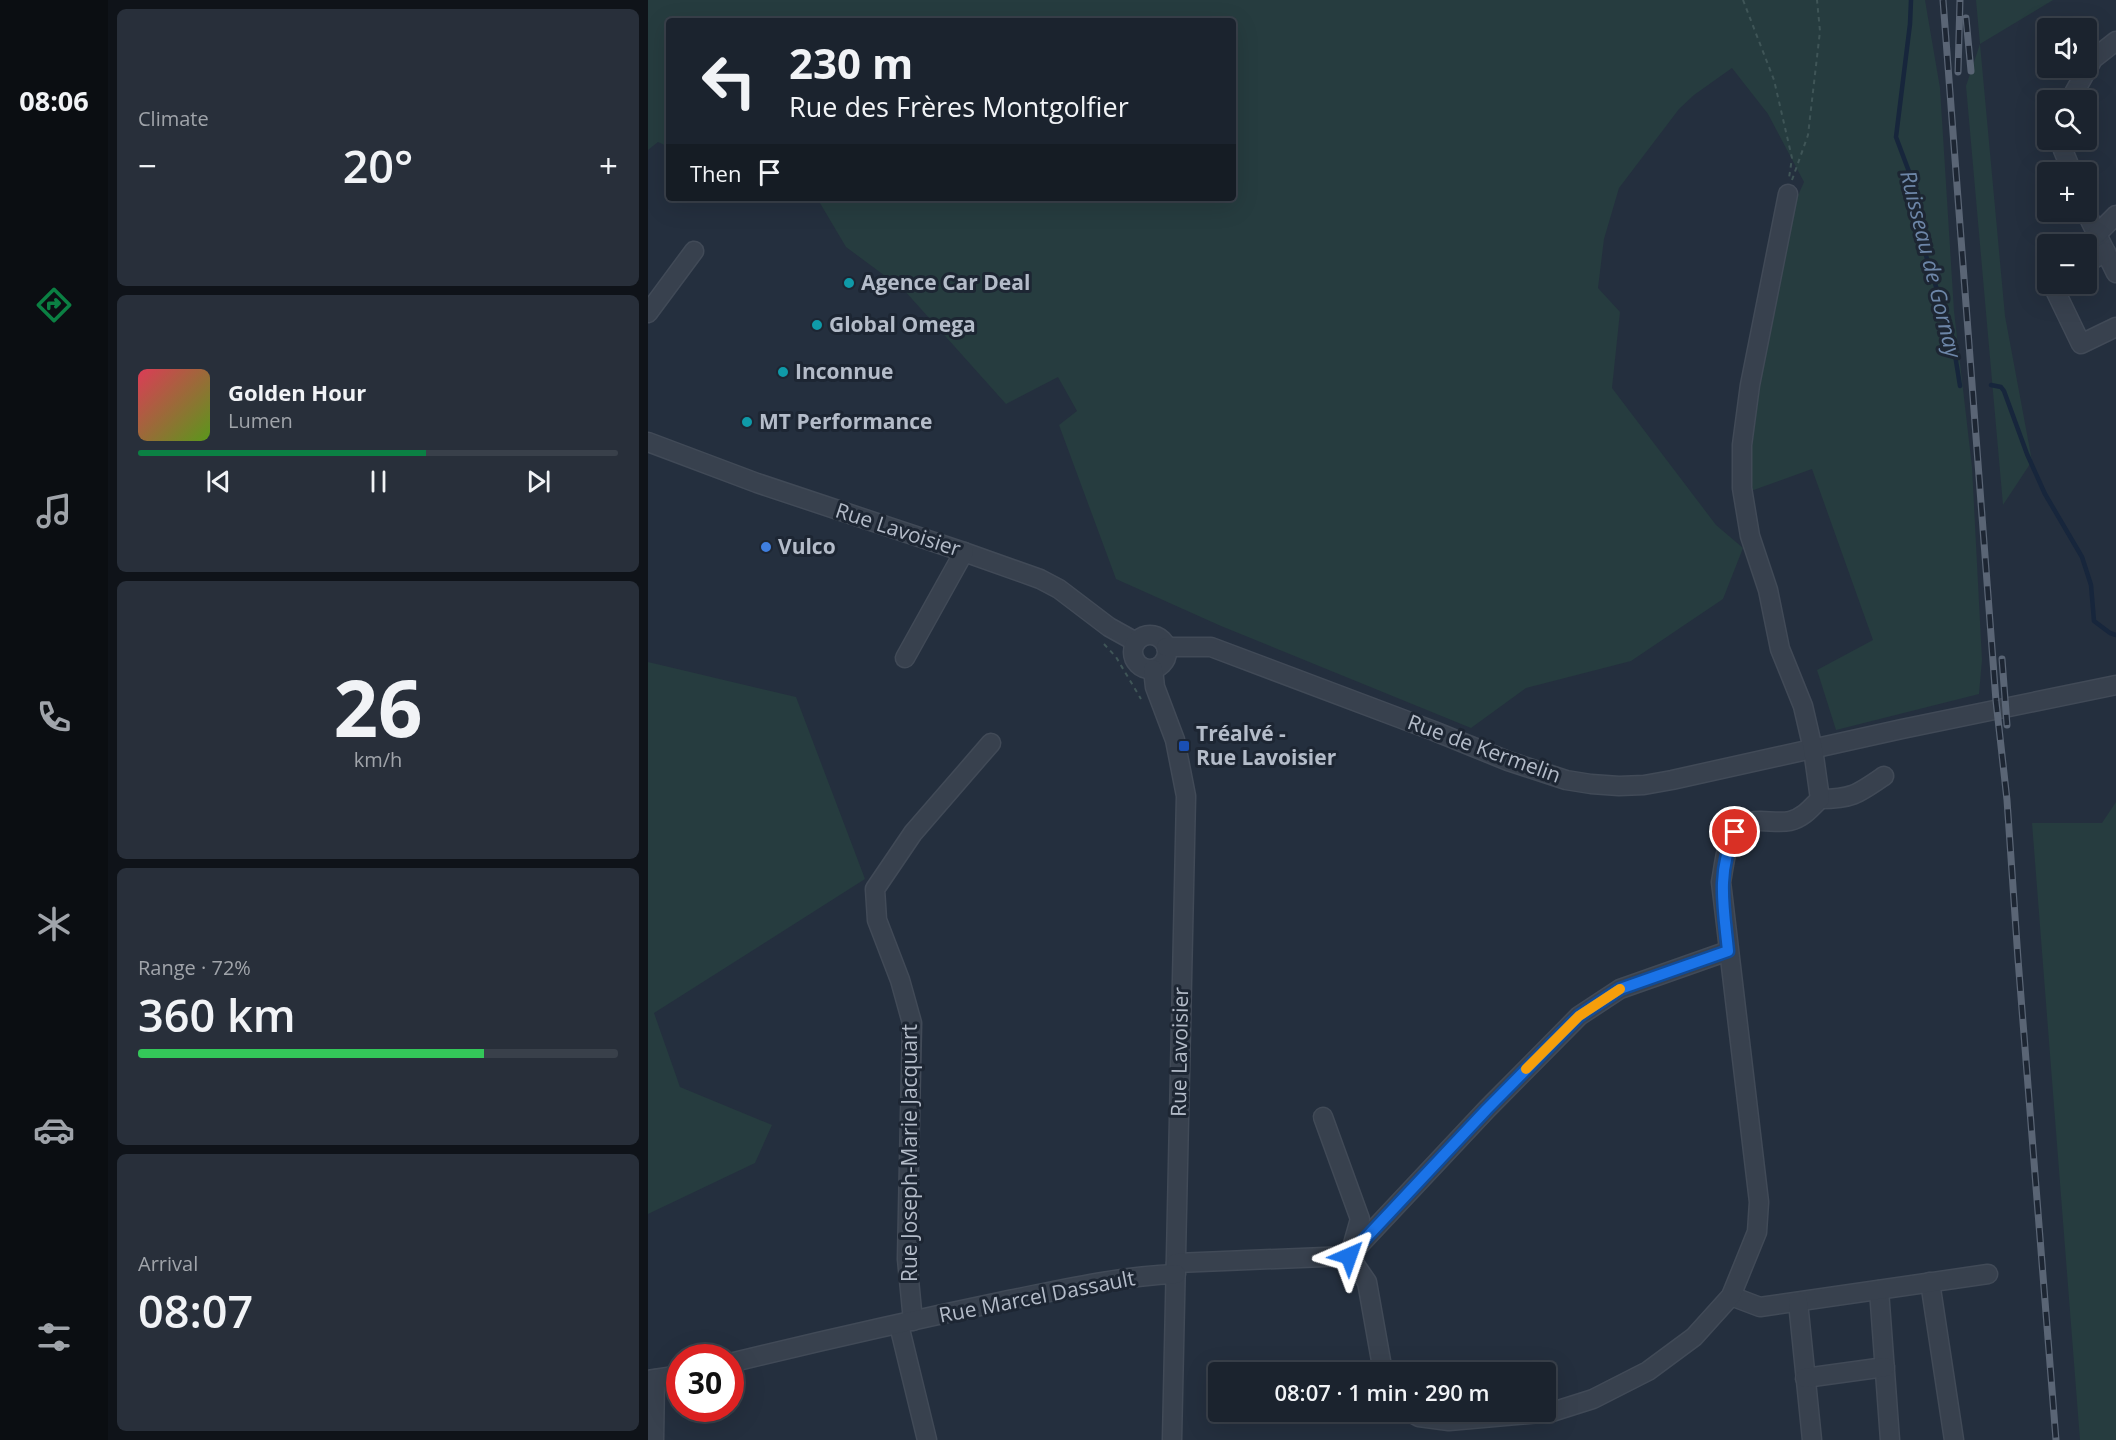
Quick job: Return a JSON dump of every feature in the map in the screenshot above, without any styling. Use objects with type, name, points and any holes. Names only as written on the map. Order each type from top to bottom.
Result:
[{"type":"street","points":[[2076,90],[2093,59],[2116,41]]},
{"type":"street","points":[[1788,194],[1750,385],[1742,445],[1742,489],[1750,536],[1768,590],[1780,649],[1803,706],[1813,749],[1820,799]]},
{"type":"street","points":[[2097,234],[2116,215]]},
{"type":"street","points":[[2091,222],[2116,273]]},
{"type":"street","points":[[648,313],[694,251]]},
{"type":"street","points":[[2097,257],[2106,252]]},
{"type":"street","points":[[2057,294],[2081,344],[2116,327]]},
{"type":"street","name":"Rue Lavoisier","points":[[648,442],[757,483],[1040,579],[1059,589],[1109,627],[1136,642]]},
{"type":"street","points":[[905,658],[964,552]]},
{"type":"street","points":[[1151,635],[1162,640],[1166,647],[1166,657],[1153,669],[1136,662],[1133,652],[1136,642],[1145,636],[1151,635]]},
{"type":"street","name":"Rue de Kermelin","points":[[1166,647],[1211,647],[1508,761],[1566,780],[1591,784],[1644,785],[2116,686]]},
{"type":"street","name":"Rue Lavoisier","points":[[1153,669],[1155,687],[1175,740],[1186,796],[1172,1440]]},
{"type":"street","name":"Rue Joseph-Marie Jacquart","points":[[906,1323],[912,1023],[900,980],[877,920],[874,890],[913,833],[991,743]]},
{"type":"street","points":[[1556,1411],[1593,1399],[1648,1371],[1694,1337],[1731,1296],[1757,1232],[1759,1202],[1721,882],[1728,846],[1735,832],[1746,823],[1756,820],[1790,821],[1806,814],[1820,799],[1844,799],[1862,791],[1884,776]]},
{"type":"street","points":[[1349,1256],[1487,1109],[1579,1016],[1620,989],[1728,951]]},
{"type":"street","points":[[1323,1117],[1360,1219],[1349,1256]]},
{"type":"street","points":[[1349,1256],[1367,1282],[1381,1362]]},
{"type":"street","name":"Rue Marcel Dassault","points":[[744,1360],[1052,1291],[1143,1276],[1176,1268],[1349,1256]]},
{"type":"street","points":[[1731,1296],[1760,1307],[1988,1274]]},
{"type":"street","points":[[1930,1282],[1954,1440]]},
{"type":"street","points":[[1879,1290],[1890,1440]]},
{"type":"street","points":[[1798,1302],[1812,1440]]},
{"type":"street","points":[[906,1323],[927,1440]]},
{"type":"street","points":[[1806,1378],[1885,1367]]},
{"type":"street","points":[[654,1440],[651,1379],[666,1377]]},
{"type":"path","points":[[1743,0],[1774,80],[1792,158],[1788,194]]},
{"type":"path","points":[[1788,194],[1808,135],[1820,31],[1817,0]]},
{"type":"path","points":[[1101,641],[1116,657],[1143,702]]},
{"type":"green space","points":[[648,0],[1925,0],[1940,88],[1954,311],[1972,467],[1982,660],[1979,694],[1836,730],[1817,670],[1873,640],[1812,469],[1751,491],[1750,439],[1769,324],[1796,200],[1804,182],[1768,114],[1732,68],[1694,95],[1679,109],[1619,188],[1604,239],[1598,288],[1620,312],[1612,388],[1716,525],[1743,548],[1723,599],[1631,661],[1526,688],[1471,728],[1221,626],[1116,579],[1059,425],[1077,411],[1058,377],[1006,404],[904,290],[846,247],[819,201],[1236,201],[1236,18],[666,18],[666,146],[658,142],[648,150]]},
{"type":"green space","points":[[1976,0],[2053,0],[1980,44]]},
{"type":"green space","points":[[1980,44],[2005,316],[2032,461],[2003,505],[1966,86]]},
{"type":"green space","points":[[648,662],[796,697],[865,879],[654,1013],[680,1087],[772,1125],[755,1163],[648,1214]]},
{"type":"green space","points":[[2116,802],[2116,1440],[2080,1440],[2032,823],[2102,823]]},
{"type":"waterway","name":"Ruisseau de Gornay","points":[[1911,0],[1896,137],[1917,193],[1919,234],[1952,336],[1960,386]]},
{"type":"waterway","name":"Ruisseau de Gornay","points":[[1991,385],[2001,387],[2004,391],[2027,454],[2045,494],[2082,557],[2091,585],[2094,621],[2116,635]]},
{"type":"railway","points":[[1943,0],[1996,701],[2007,800],[2056,1440]]},
{"type":"railway","points":[[1958,72],[1960,0]]},
{"type":"railway","points":[[1966,18],[1971,71]]},
{"type":"railway","points":[[2002,659],[2007,725]]},
{"type":"slow traffic","points":[[1526,1069],[1579,1016],[1620,989]]},
{"type":"place","name":"Agence Car Deal","points":[[849,283]]},
{"type":"place","name":"Global Omega","points":[[817,325]]},
{"type":"place","name":"Inconnue","points":[[783,372]]},
{"type":"place","name":"MT Performance","points":[[747,422]]},
{"type":"place","name":"Vulco","points":[[766,547]]},
{"type":"place","name":"Tréalvé - Rue Lavoisier","points":[[1184,746]]},
{"type":"route","points":[[1349,1256],[1487,1109],[1579,1016],[1620,989],[1728,951],[1721,882],[1728,846],[1735,832]]}]
